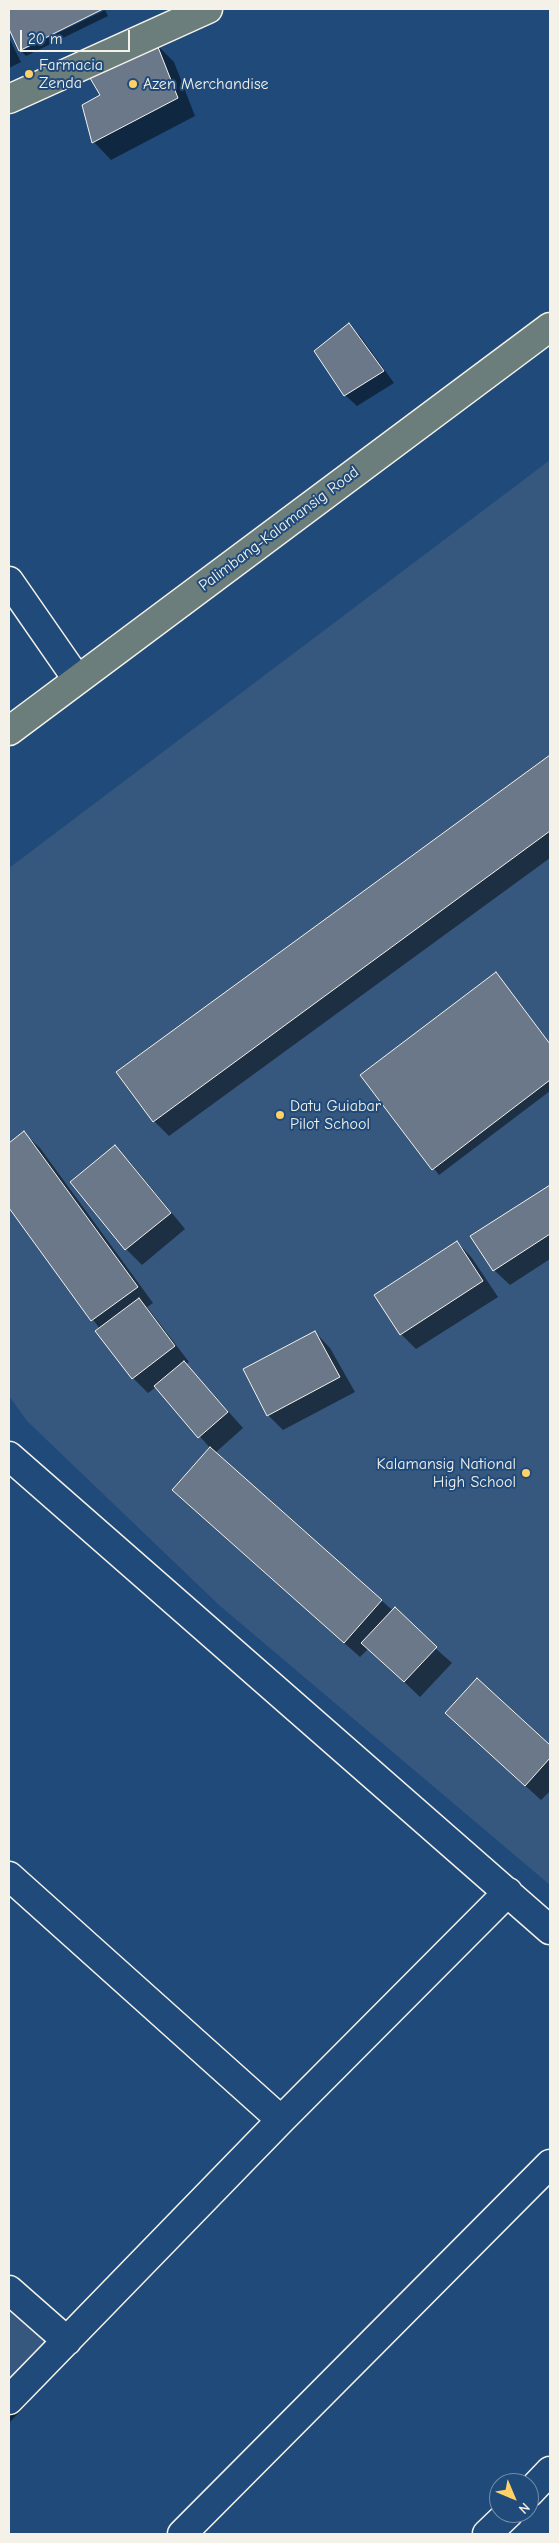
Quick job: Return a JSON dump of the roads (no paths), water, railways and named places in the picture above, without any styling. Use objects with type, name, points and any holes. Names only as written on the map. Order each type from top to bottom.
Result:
[{"type":"main road","points":[[9,99],[208,9]]},
{"type":"main road","name":"Palimbang-Kalamansig Road","points":[[9,731],[550,327]]},
{"type":"street","points":[[9,581],[78,679]]},
{"type":"street","points":[[10,1458],[550,1930]]},
{"type":"street","points":[[9,1876],[281,2120]]},
{"type":"street","points":[[9,2400],[281,2120],[508,1892]]},
{"type":"street","points":[[182,2534],[550,2164]]},
{"type":"street","points":[[9,2290],[67,2341]]},
{"type":"street","points":[[539,2483],[550,2471]]},
{"type":"street","points":[[487,2534],[499,2523]]},
{"type":"place","name":"Farmacia Zenda","points":[[29,74]]},
{"type":"place","name":"Azen Merchandise","points":[[133,84]]},
{"type":"place","name":"Datu Guiabar Pilot School","points":[[280,1115]]},
{"type":"place","name":"Kalamansig National High School","points":[[526,1473]]}]
